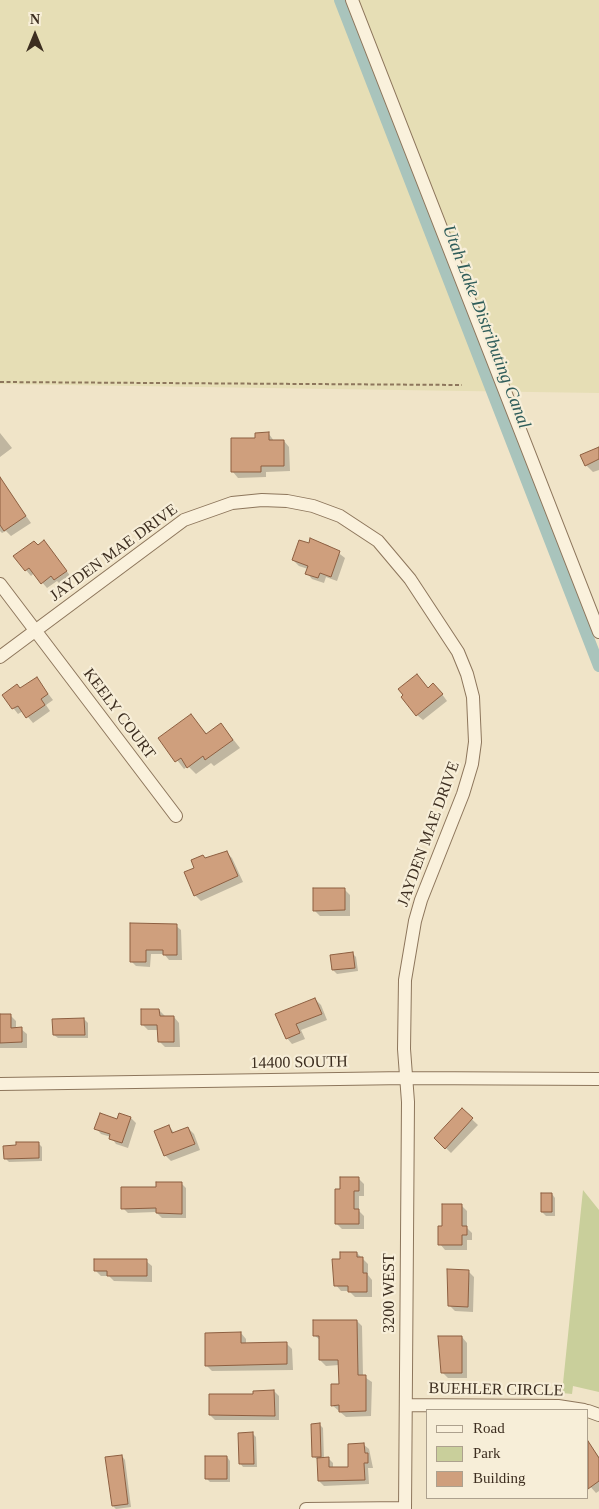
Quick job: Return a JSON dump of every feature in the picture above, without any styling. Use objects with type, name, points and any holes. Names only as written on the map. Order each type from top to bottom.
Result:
[{"type":"street","points":[[352,0],[599,632]]},
{"type":"street","name":"JAYDEN MAE DRIVE","points":[[0,658],[184,520],[232,502],[287,501],[313,506],[340,516],[360,528],[393,557],[410,579],[458,652],[468,674],[475,717],[472,764],[463,794],[430,874],[415,921],[405,980],[406,1078]]},
{"type":"street","name":"KEELY COURT","points":[[0,584],[176,816]]},
{"type":"street","name":"14400 SOUTH","points":[[0,1084],[406,1078],[599,1079]]},
{"type":"street","name":"3200 WEST","points":[[405,1509],[406,1078]]},
{"type":"street","name":"BUEHLER CIRCLE","points":[[406,1405],[558,1406],[578,1409]]},
{"type":"street","points":[[306,1509],[405,1509]]},
{"type":"path","points":[[0,382],[462,385]]},
{"type":"shaded area","points":[[0,0],[599,0],[599,393],[0,384]]},
{"type":"green space","points":[[583,1190],[599,1210],[599,1392],[573,1386],[572,1394],[562,1393]]},
{"type":"building","points":[[269,432],[269,440],[284,440],[284,466],[261,466],[261,472],[231,472],[231,438],[255,438],[255,433]]},
{"type":"building","points":[[599,447],[599,459],[585,466],[580,455]]},
{"type":"building","points":[[0,477],[26,516],[4,531],[0,525]]},
{"type":"building","points":[[310,538],[340,551],[331,577],[320,573],[318,578],[305,574],[308,566],[292,560],[299,540],[309,543]]},
{"type":"building","points":[[44,540],[67,571],[54,580],[51,576],[41,584],[29,568],[25,571],[13,556],[34,541],[38,545]]},
{"type":"building","points":[[417,674],[428,688],[433,683],[443,694],[416,716],[401,697],[403,695],[398,689]]},
{"type":"building","points":[[37,677],[48,694],[41,699],[45,705],[26,718],[18,706],[12,709],[2,695],[17,684],[20,688]]},
{"type":"building","points":[[191,714],[206,734],[221,723],[233,740],[205,760],[203,756],[187,768],[181,758],[175,762],[158,738]]},
{"type":"building","points":[[227,851],[238,876],[194,896],[184,872],[194,868],[191,860],[203,855],[205,858]]},
{"type":"building","points":[[313,888],[345,888],[345,910],[313,911]]},
{"type":"building","points":[[130,923],[177,924],[177,955],[163,955],[163,950],[146,950],[146,962],[130,962]]},
{"type":"building","points":[[353,952],[355,968],[332,970],[330,955]]},
{"type":"building","points":[[315,998],[322,1014],[296,1024],[300,1033],[286,1039],[275,1014]]},
{"type":"building","points":[[141,1009],[159,1009],[160,1016],[174,1016],[174,1042],[158,1042],[157,1025],[141,1025]]},
{"type":"building","points":[[0,1014],[11,1014],[11,1028],[22,1027],[22,1042],[0,1043]]},
{"type":"building","points":[[84,1018],[85,1035],[53,1035],[52,1019]]},
{"type":"building","points":[[462,1108],[473,1118],[445,1149],[434,1138]]},
{"type":"building","points":[[100,1113],[117,1119],[119,1113],[131,1117],[122,1143],[109,1139],[110,1134],[94,1129]]},
{"type":"building","points":[[169,1125],[172,1133],[188,1127],[195,1144],[164,1156],[154,1131]]},
{"type":"building","points":[[16,1142],[39,1142],[39,1158],[4,1159],[3,1146],[16,1145]]},
{"type":"building","points":[[340,1177],[359,1177],[359,1191],[354,1191],[354,1209],[359,1209],[359,1224],[335,1224],[335,1189],[340,1189]]},
{"type":"building","points":[[156,1182],[182,1182],[182,1214],[156,1213],[156,1208],[121,1209],[121,1187],[156,1187]]},
{"type":"building","points":[[541,1193],[552,1193],[552,1212],[541,1212]]},
{"type":"building","points":[[442,1204],[462,1204],[462,1226],[467,1226],[467,1235],[462,1235],[462,1245],[438,1245],[438,1226],[442,1226]]},
{"type":"building","points":[[340,1252],[357,1252],[357,1257],[363,1257],[363,1273],[367,1273],[367,1292],[348,1292],[348,1286],[334,1286],[332,1259],[340,1259]]},
{"type":"building","points":[[94,1259],[147,1259],[147,1276],[107,1276],[107,1271],[94,1271]]},
{"type":"building","points":[[447,1269],[469,1270],[468,1307],[448,1306]]},
{"type":"building","points":[[313,1320],[357,1320],[358,1375],[366,1375],[366,1411],[339,1412],[339,1405],[331,1406],[331,1384],[339,1384],[338,1360],[319,1360],[319,1336],[313,1336]]},
{"type":"building","points":[[241,1332],[241,1343],[287,1342],[287,1364],[205,1366],[205,1333]]},
{"type":"building","points":[[438,1336],[462,1336],[462,1373],[441,1373]]},
{"type":"building","points":[[274,1390],[275,1416],[209,1415],[209,1394],[253,1394],[253,1391]]},
{"type":"building","points":[[320,1423],[321,1457],[312,1457],[311,1424]]},
{"type":"building","points":[[253,1432],[254,1464],[239,1464],[238,1433]]},
{"type":"building","points":[[364,1443],[365,1453],[368,1453],[368,1463],[364,1463],[365,1480],[318,1481],[317,1458],[329,1457],[329,1467],[348,1467],[348,1444]]},
{"type":"building","points":[[589,1443],[599,1458],[599,1481],[589,1488]]},
{"type":"building","points":[[122,1455],[128,1504],[112,1506],[105,1457]]},
{"type":"building","points":[[205,1456],[227,1456],[227,1479],[205,1479]]},
{"type":"waterway","name":"Utah Lake Distributing Canal","points":[[340,0],[599,666]]}]
